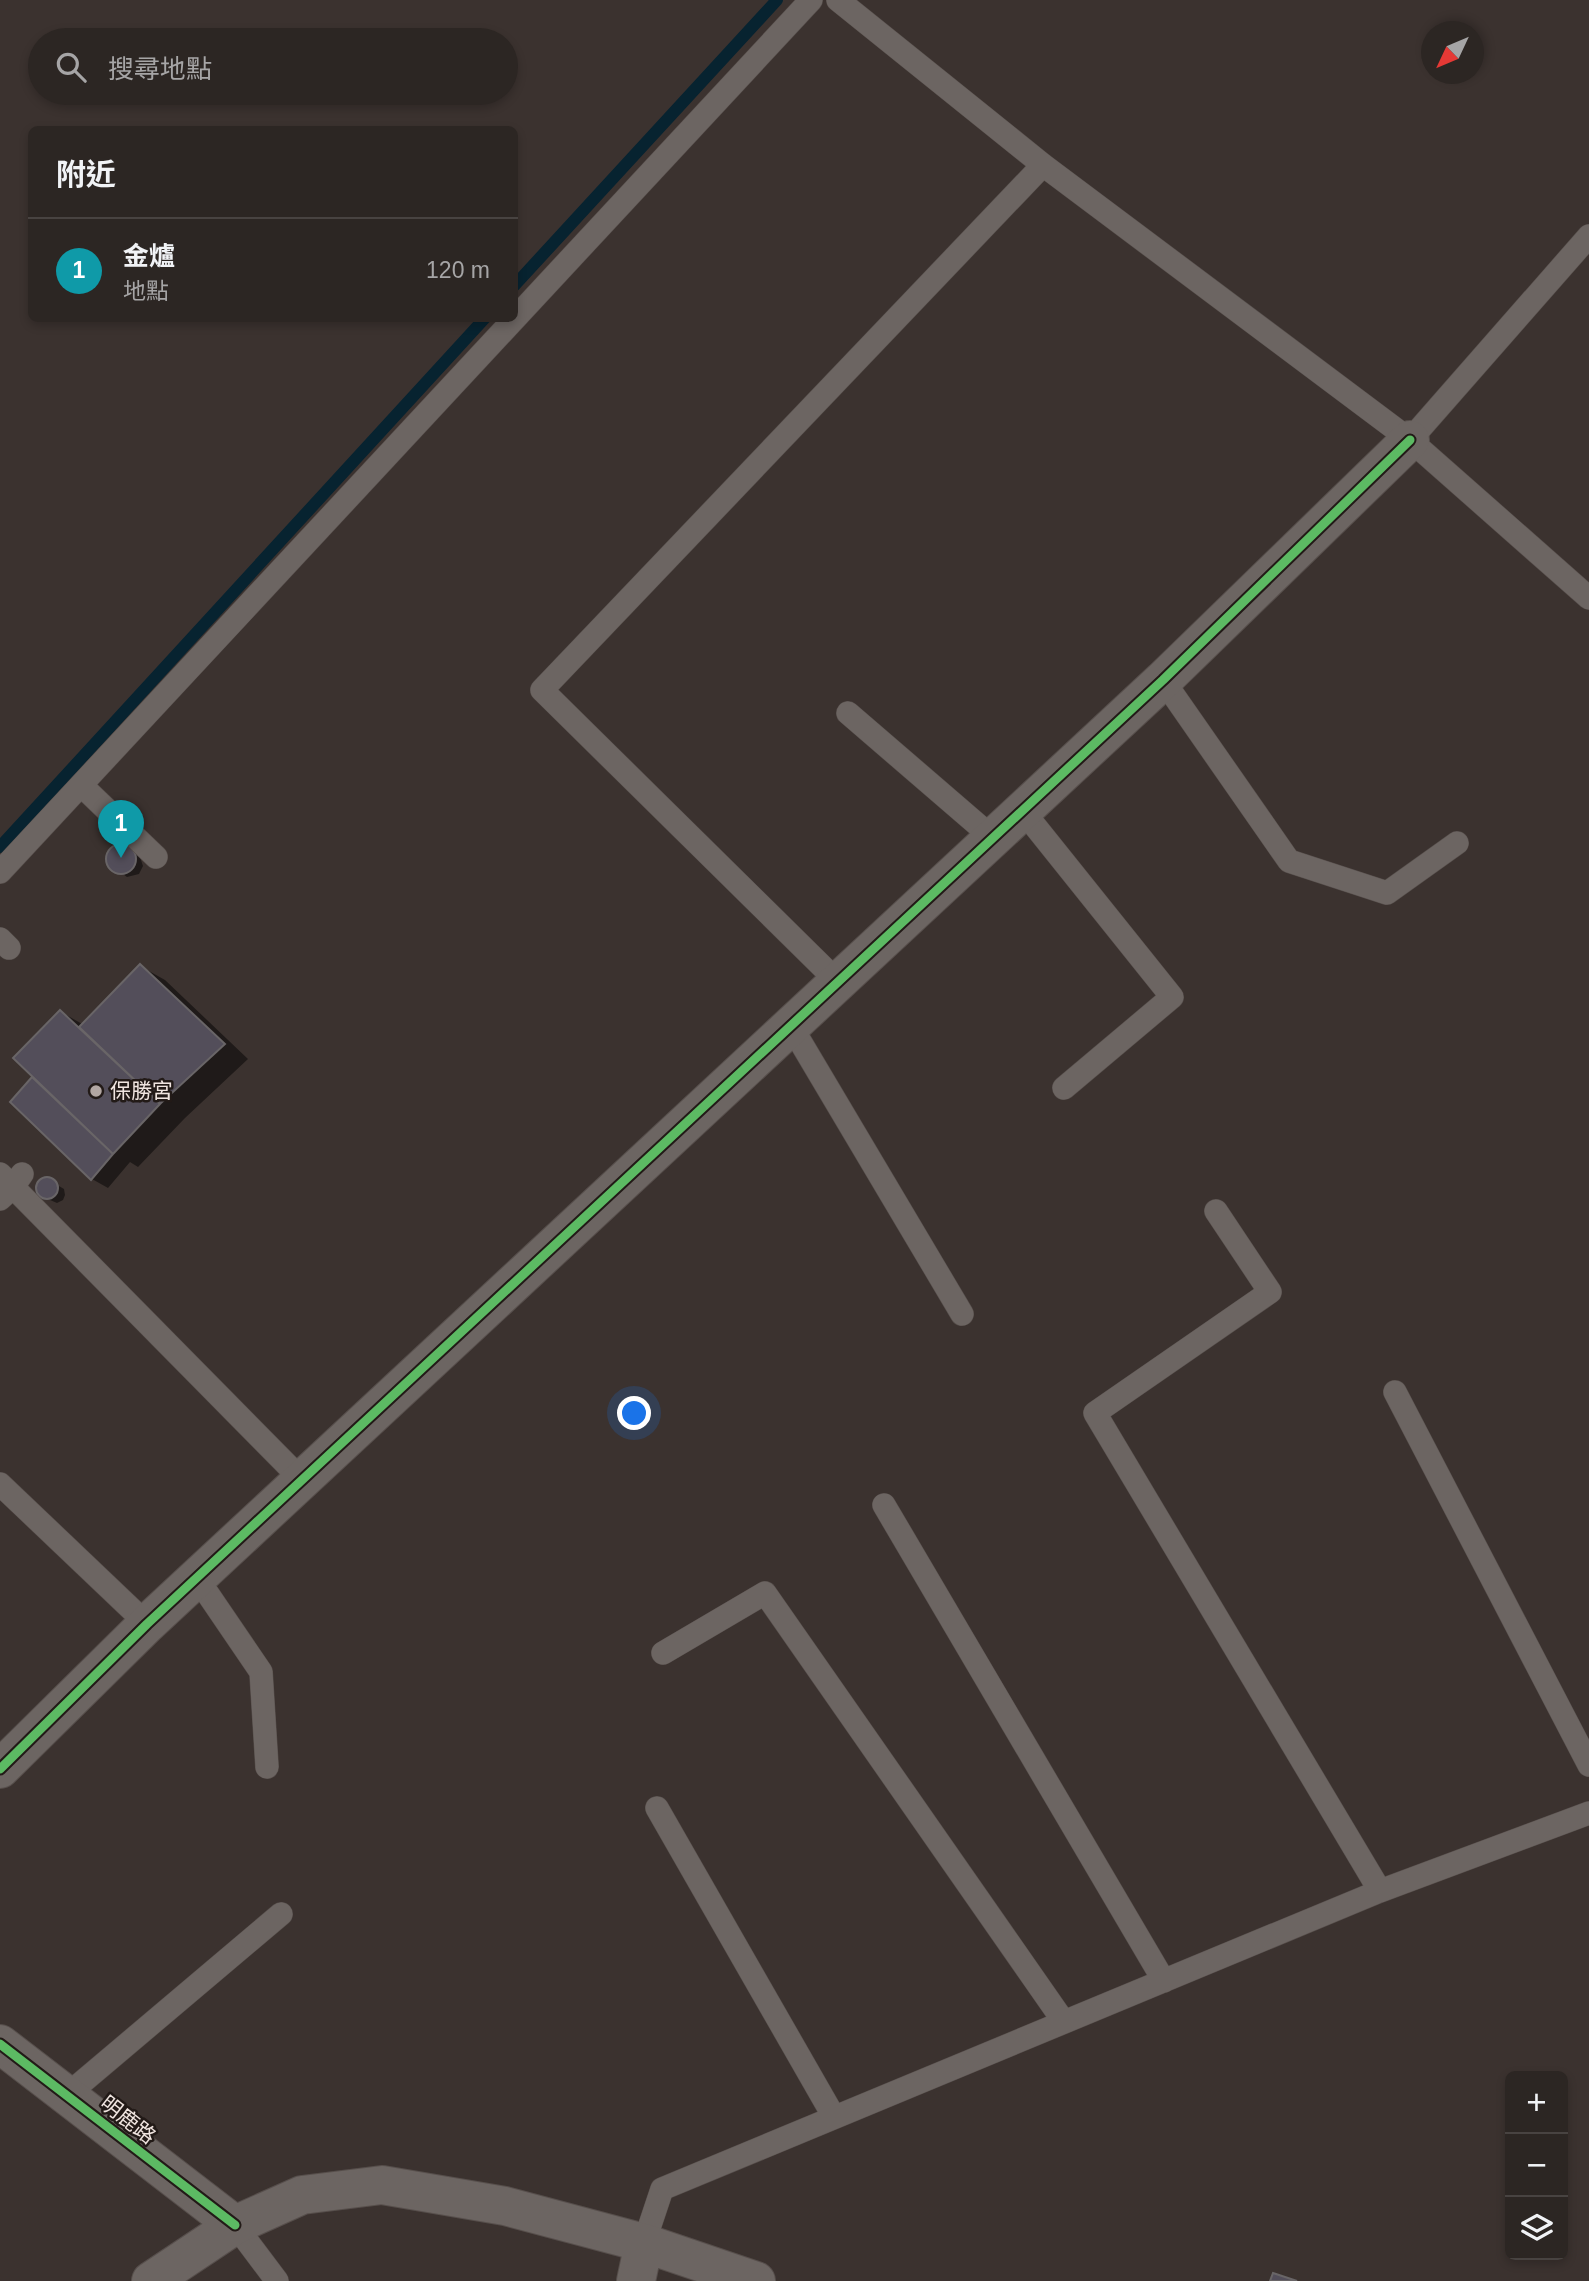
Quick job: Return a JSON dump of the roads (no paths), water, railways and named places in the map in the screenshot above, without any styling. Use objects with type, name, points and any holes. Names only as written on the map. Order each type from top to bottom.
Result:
[{"type":"street","points":[[0,1769],[147,1624],[1163,680],[1410,440]]},
{"type":"street","name":"明鹿路","points":[[0,2044],[235,2225]]},
{"type":"street","points":[[151,2281],[235,2225],[302,2195],[382,2185],[505,2206],[643,2243],[756,2281]]},
{"type":"street","points":[[636,2281],[643,2243]]},
{"type":"lane","points":[[518,315],[811,0]]},
{"type":"lane","points":[[838,0],[1043,165],[1410,440],[1589,598]]},
{"type":"lane","points":[[838,982],[542,690],[1043,165]]},
{"type":"lane","points":[[1410,440],[1589,236]]},
{"type":"lane","points":[[0,872],[512,322]]},
{"type":"lane","points":[[1163,680],[1289,861],[1387,893],[1457,843]]},
{"type":"lane","points":[[848,713],[993,838]]},
{"type":"lane","points":[[81,785],[156,857]]},
{"type":"lane","points":[[1023,811],[1172,997],[1064,1088]]},
{"type":"lane","points":[[791,1026],[962,1314]]},
{"type":"lane","points":[[9,1183],[303,1481]]},
{"type":"lane","points":[[1216,1211],[1270,1292],[1095,1413],[1380,1891]]},
{"type":"lane","points":[[1395,1392],[1589,1765]]},
{"type":"lane","points":[[0,1484],[147,1624]]},
{"type":"lane","points":[[884,1505],[1164,1981]]},
{"type":"lane","points":[[197,1578],[261,1672],[267,1767]]},
{"type":"lane","points":[[663,1653],[765,1593],[1064,2022]]},
{"type":"lane","points":[[657,1808],[834,2117]]},
{"type":"lane","points":[[643,2243],[662,2189],[1380,1891],[1589,1813]]},
{"type":"lane","points":[[66,2095],[281,1914]]},
{"type":"lane","points":[[235,2225],[277,2281]]},
{"type":"waterway","points":[[518,282],[777,0]]},
{"type":"waterway","points":[[0,847],[481,322]]},
{"type":"place","name":"金爐","points":[[121,858]]},
{"type":"place","name":"保勝宮","points":[[96,1091]]}]
